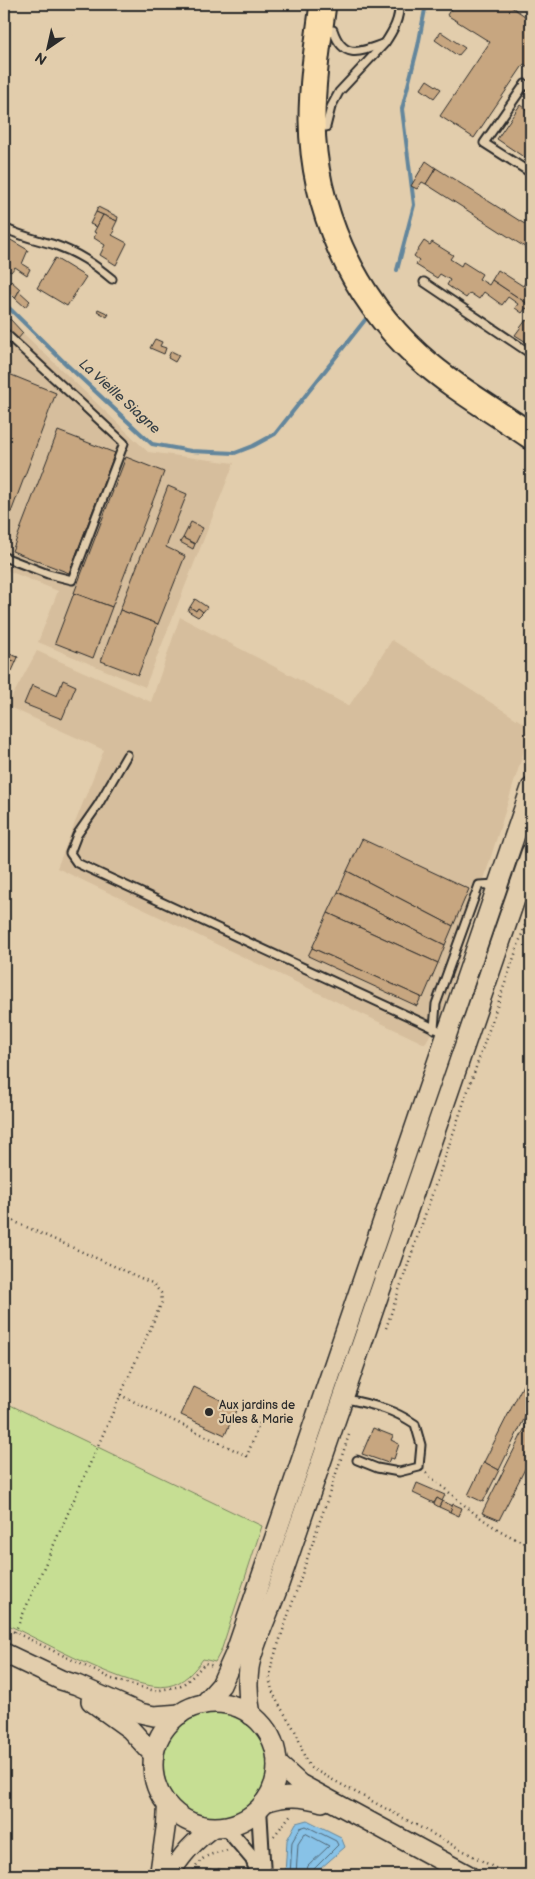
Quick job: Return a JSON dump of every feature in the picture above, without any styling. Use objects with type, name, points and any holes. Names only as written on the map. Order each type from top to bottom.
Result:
[{"type":"highway","points":[[323,4],[313,91],[313,144],[318,180],[333,231],[343,254],[374,308],[405,344],[432,368],[531,436]]},
{"type":"highway","points":[[336,4],[327,72],[326,127],[329,169],[340,212],[360,258],[384,298],[408,328],[431,348],[531,420]]},
{"type":"main road","points":[[204,1704],[221,1685],[236,1654],[440,1031],[498,884],[531,788]]},
{"type":"main road","points":[[251,1715],[248,1690],[249,1667],[252,1655],[277,1590],[531,853]]},
{"type":"main road","points":[[4,1653],[61,1680],[77,1685],[140,1713],[154,1716],[180,1714]]},
{"type":"main road","points":[[61,1680],[130,1729],[154,1755]]},
{"type":"main road","points":[[204,1704],[229,1705],[251,1715],[265,1728],[274,1744],[277,1763],[275,1783],[262,1805],[252,1816],[234,1824],[201,1826],[188,1821],[167,1804],[156,1785],[154,1755],[163,1732],[180,1714],[204,1704]]},
{"type":"main road","points":[[277,1763],[300,1784],[468,1875]]},
{"type":"main road","points":[[262,1805],[281,1797],[292,1796],[309,1798],[345,1808]]},
{"type":"street","points":[[159,1875],[167,1804]]},
{"type":"street","points":[[262,1805],[263,1875]]},
{"type":"street","points":[[170,1875],[187,1849],[200,1837],[220,1826],[253,1859],[259,1875]]},
{"type":"lane","points":[[326,127],[339,92],[385,43],[398,20],[399,4]]},
{"type":"lane","points":[[333,30],[340,46],[350,52],[362,51],[385,43]]},
{"type":"lane","points":[[531,88],[525,84],[484,143],[531,173]]},
{"type":"lane","points":[[4,228],[13,233],[58,246],[90,261],[112,279]]},
{"type":"lane","points":[[424,282],[531,354]]},
{"type":"lane","points":[[4,332],[124,443],[72,580],[48,574],[4,557]]},
{"type":"lane","points":[[126,754],[98,805],[77,835],[70,853],[77,863],[440,1031]]},
{"type":"lane","points":[[343,1398],[374,1404],[401,1414],[415,1424],[421,1445],[419,1467],[399,1472],[377,1468],[357,1460]]},
{"type":"path","points":[[383,1336],[531,908]]},
{"type":"path","points":[[4,1216],[152,1283],[161,1293],[162,1302],[15,1632]]},
{"type":"path","points":[[120,1395],[247,1456],[260,1422]]},
{"type":"path","points":[[351,1428],[272,1663],[270,1681],[276,1699],[291,1723],[310,1768],[508,1875]]},
{"type":"path","points":[[419,1467],[486,1522],[511,1538],[531,1545]]},
{"type":"path","points":[[4,1627],[112,1679],[155,1691],[181,1686],[205,1663],[217,1668]]},
{"type":"path","points":[[270,1840],[292,1812]]},
{"type":"path","points":[[191,1875],[200,1862],[212,1853],[234,1849]]},
{"type":"shaded area","points":[[4,315],[148,452],[234,463],[145,687],[38,642],[58,591],[4,569]]},
{"type":"shaded area","points":[[180,617],[349,706],[392,640],[531,728],[443,1011],[425,1044],[57,868],[104,750],[7,706],[37,651],[151,702]]},
{"type":"green space","points":[[4,1402],[262,1526],[221,1651],[215,1662],[203,1659],[192,1672],[179,1682],[168,1686],[153,1686],[111,1674],[4,1623]]},
{"type":"green space","points":[[216,1712],[236,1716],[254,1727],[265,1745],[269,1765],[265,1785],[254,1803],[236,1814],[216,1818],[196,1814],[178,1803],[167,1785],[163,1765],[167,1745],[178,1727],[196,1716]]},
{"type":"water","points":[[307,1820],[341,1837],[345,1847],[313,1875],[285,1875],[287,1840],[296,1823]]},
{"type":"building","points":[[454,4],[507,4],[531,20],[531,69],[524,64],[474,138],[440,116],[490,42],[447,15]]},
{"type":"building","points":[[441,32],[465,48],[458,56],[435,40]]},
{"type":"building","points":[[427,80],[441,89],[434,98],[421,89]]},
{"type":"building","points":[[520,105],[531,113],[531,162],[497,139]]},
{"type":"building","points":[[426,161],[436,168],[426,184],[422,182],[417,189],[411,186]]},
{"type":"building","points":[[436,168],[531,228],[531,251],[426,184]]},
{"type":"building","points":[[98,207],[118,217],[117,221],[96,212]]},
{"type":"building","points":[[96,212],[103,215],[97,227],[90,224]]},
{"type":"building","points":[[103,215],[117,221],[112,235],[127,243],[116,265],[100,255],[105,245],[94,238],[96,233],[94,232]]},
{"type":"building","points":[[9,239],[28,250],[22,264],[30,269],[27,275],[15,267],[11,272],[4,268],[4,247]]},
{"type":"building","points":[[424,241],[430,245],[432,242],[453,255],[450,259],[461,266],[463,262],[482,274],[479,279],[489,285],[492,280],[531,306],[531,312],[526,308],[522,313],[515,308],[518,304],[508,297],[502,305],[484,292],[479,299],[470,293],[466,298],[447,285],[450,280],[440,274],[437,278],[416,265],[419,260],[414,256]]},
{"type":"building","points":[[55,258],[86,277],[67,306],[37,288]]},
{"type":"building","points":[[498,270],[523,286],[526,281],[531,284],[528,291],[531,293],[531,306],[492,280]]},
{"type":"building","points":[[11,281],[20,289],[15,298],[5,288]]},
{"type":"building","points":[[19,291],[30,301],[25,307],[15,298]]},
{"type":"building","points":[[98,309],[109,314],[107,317],[97,311]]},
{"type":"building","points":[[10,319],[23,333],[17,340],[4,326]]},
{"type":"building","points":[[526,320],[530,323],[531,321],[531,345],[515,335]]},
{"type":"building","points":[[155,339],[162,342],[160,346],[166,348],[164,354],[150,348]]},
{"type":"building","points":[[171,351],[179,355],[175,362],[168,358]]},
{"type":"building","points":[[4,372],[56,393],[4,531]]},
{"type":"building","points":[[58,431],[115,453],[69,573],[12,551]]},
{"type":"building","points":[[126,457],[164,472],[112,607],[74,593]]},
{"type":"building","points":[[168,486],[187,494],[166,547],[185,556],[158,624],[120,610]]},
{"type":"building","points":[[191,522],[203,528],[195,544],[183,538]]},
{"type":"building","points":[[183,538],[195,544],[193,549],[180,542]]},
{"type":"building","points":[[74,593],[112,607],[93,658],[55,643]]},
{"type":"building","points":[[195,599],[207,607],[203,612],[198,608],[196,611],[190,607]]},
{"type":"building","points":[[190,607],[196,611],[198,608],[203,612],[198,617],[188,611]]},
{"type":"building","points":[[120,610],[158,624],[138,675],[101,661]]},
{"type":"building","points":[[4,652],[18,657],[16,662],[4,657]]},
{"type":"building","points":[[4,657],[16,662],[12,671],[6,669],[4,676]]},
{"type":"building","points":[[63,680],[76,686],[62,719],[24,704],[32,685],[57,696]]},
{"type":"building","points":[[362,839],[469,889],[453,926],[347,871]]},
{"type":"building","points":[[347,871],[453,926],[445,945],[338,892]]},
{"type":"building","points":[[338,892],[445,945],[438,963],[328,913]]},
{"type":"building","points":[[328,913],[438,963],[423,998],[312,948]]},
{"type":"building","points":[[312,948],[421,997],[417,1006],[308,956]]},
{"type":"building","points":[[524,1383],[531,1387],[531,1405],[499,1470],[484,1462]]},
{"type":"building","name":"Aux jardins de Jules & Marie","points":[[194,1387],[237,1408],[225,1435],[181,1415]]},
{"type":"building","points":[[531,1416],[531,1457],[499,1520],[482,1513]]},
{"type":"building","points":[[373,1428],[393,1436],[391,1440],[399,1444],[394,1459],[390,1458],[388,1463],[362,1454]]},
{"type":"building","points":[[484,1462],[499,1470],[483,1502],[468,1495]]},
{"type":"building","points":[[417,1483],[445,1495],[442,1501],[437,1498],[434,1503],[413,1493]]},
{"type":"building","points":[[437,1498],[442,1501],[439,1507],[434,1504]]},
{"type":"building","points":[[442,1501],[453,1506],[450,1512],[439,1507]]},
{"type":"building","points":[[453,1504],[462,1508],[459,1516],[450,1512]]},
{"type":"building","points":[[218,1869],[224,1870],[223,1875],[217,1875]]},
{"type":"waterway","name":"La Vieille Siagne","points":[[397,270],[414,205],[402,109],[418,46],[426,4]]},
{"type":"waterway","name":"La Vieille Siagne","points":[[4,303],[152,444],[191,451],[235,453],[275,434],[365,320]]},
{"type":"place","name":"Aux jardins de Jules & Marie","points":[[209,1412]]}]
